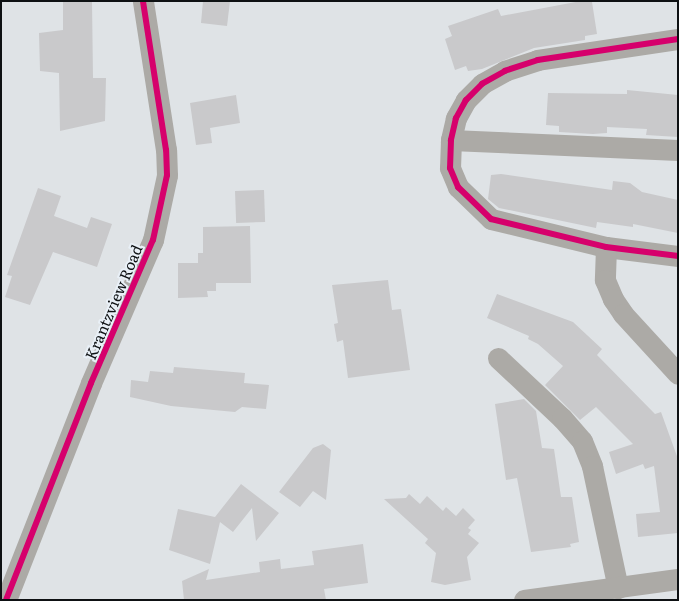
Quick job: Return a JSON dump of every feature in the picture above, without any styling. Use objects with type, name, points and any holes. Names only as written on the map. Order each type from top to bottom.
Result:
[{"type":"street","name":"Krantzview Road","points":[[6,600],[91,383],[153,240],[167,175],[143,1]]},
{"type":"street","points":[[678,39],[538,60],[505,71],[482,84],[466,100],[456,118],[451,140],[450,168],[458,187],[491,218],[606,247],[678,256]]},
{"type":"street","points":[[451,140],[678,150]]},
{"type":"street","points":[[606,247],[605,280],[613,299],[623,314],[678,374]]},
{"type":"street","points":[[498,358],[562,418],[582,441],[592,466],[618,588]]},
{"type":"street","points":[[524,600],[678,579]]},
{"type":"building","points":[[63,1],[92,1],[93,78],[106,78],[105,121],[60,131],[59,73],[40,71],[39,33],[63,30]]},
{"type":"building","points":[[203,1],[230,1],[227,26],[201,23]]},
{"type":"building","points":[[581,1],[592,2],[597,34],[585,36],[585,40],[534,48],[482,69],[468,71],[466,66],[455,70],[445,39],[452,36],[448,26],[498,9],[501,16]]},
{"type":"building","points":[[627,90],[678,95],[678,137],[646,135],[647,129],[607,127],[607,133],[559,132],[559,126],[546,125],[548,93],[627,94]]},
{"type":"building","points":[[236,95],[240,123],[210,128],[212,143],[196,145],[190,103]]},
{"type":"building","points":[[501,174],[612,190],[613,181],[630,183],[642,192],[678,200],[678,233],[633,224],[633,227],[597,222],[596,228],[499,208],[488,199],[491,175]]},
{"type":"building","points":[[38,188],[61,196],[54,216],[87,228],[91,217],[112,224],[97,267],[53,252],[30,305],[5,297],[12,276],[7,275]]},
{"type":"building","points":[[264,190],[265,222],[236,223],[235,191]]},
{"type":"building","points":[[250,226],[251,283],[216,283],[216,291],[207,291],[208,297],[178,298],[178,263],[198,263],[198,253],[203,253],[203,227]]},
{"type":"building","points":[[388,280],[392,310],[401,309],[410,370],[348,378],[343,340],[337,342],[334,324],[338,323],[332,285]]},
{"type":"building","points":[[497,294],[573,322],[602,349],[597,355],[655,414],[661,412],[678,459],[678,533],[638,537],[636,514],[660,512],[654,466],[645,469],[643,464],[616,474],[609,452],[633,444],[596,407],[580,420],[545,385],[563,366],[538,344],[528,339],[529,336],[487,318]]},
{"type":"building","points":[[174,367],[245,373],[244,383],[269,385],[266,409],[242,407],[235,412],[171,406],[130,397],[131,380],[148,382],[150,371],[173,373]]},
{"type":"building","points":[[524,399],[536,411],[542,448],[554,449],[561,497],[572,497],[579,542],[570,544],[571,547],[531,552],[517,478],[506,480],[495,404]]},
{"type":"building","points":[[323,444],[331,450],[326,500],[313,491],[300,507],[279,492],[313,448]]},
{"type":"building","points":[[241,484],[279,513],[256,541],[252,508],[233,532],[220,522],[210,564],[169,550],[178,509],[215,517]]},
{"type":"building","points":[[409,494],[420,504],[427,496],[443,511],[446,507],[456,516],[463,508],[475,520],[468,528],[471,530],[468,534],[479,543],[467,557],[471,580],[445,585],[431,582],[436,553],[425,543],[428,539],[384,499],[406,498]]},
{"type":"building","points":[[363,544],[368,583],[324,589],[326,600],[184,600],[182,581],[209,569],[206,580],[260,572],[259,562],[280,559],[281,569],[314,565],[312,551]]},
{"type":"cycle path","points":[[6,600],[91,383],[153,240],[167,175],[166,150],[143,1]]},
{"type":"cycle path","points":[[678,39],[538,60],[505,71],[482,84],[466,100],[456,118],[451,140],[450,168],[458,187],[491,219],[606,247],[678,256]]}]
